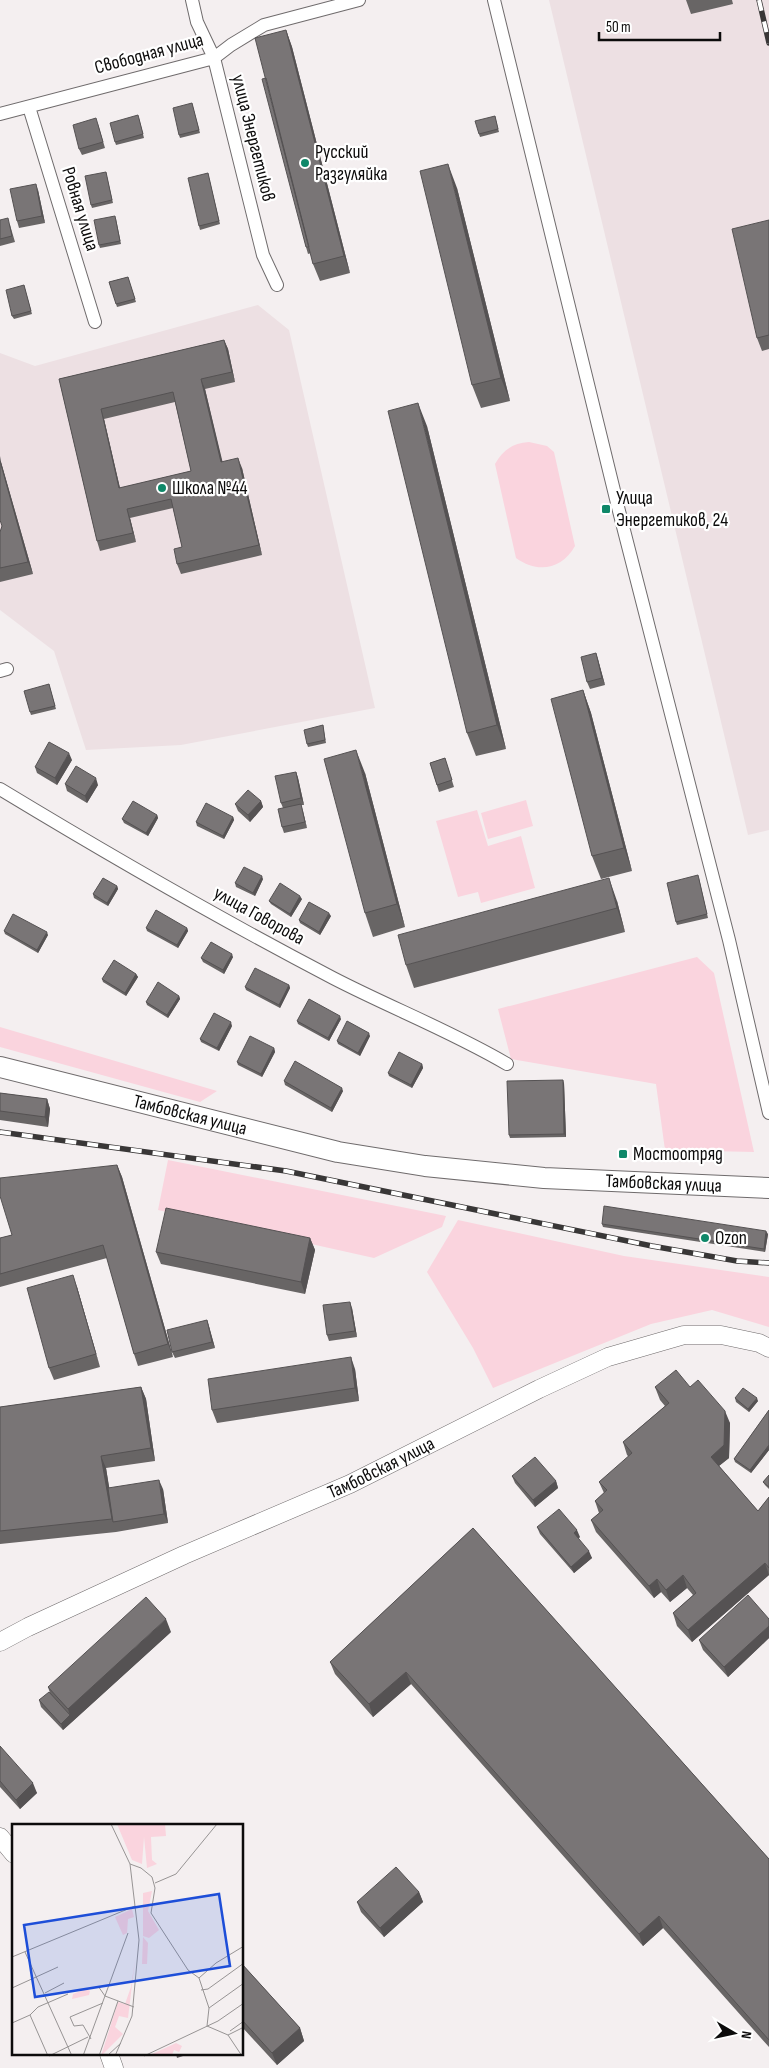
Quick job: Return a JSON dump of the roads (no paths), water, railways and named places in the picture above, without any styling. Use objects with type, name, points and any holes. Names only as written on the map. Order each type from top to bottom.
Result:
[{"type":"main road","name":"Тамбовская улица","points":[[0,1067],[338,1152],[415,1164],[544,1178],[769,1188]]},
{"type":"street","name":"улица Энергетиков","points":[[192,0],[197,22],[214,58],[263,254],[277,285]]},
{"type":"street","name":"Свободная улица","points":[[0,114],[214,58],[264,25],[359,0]]},
{"type":"street","points":[[494,0],[623,526],[729,940],[769,1113]]},
{"type":"street","name":"Ровная улица","points":[[29,106],[95,322]]},
{"type":"street","name":"улица Говорова","points":[[0,788],[100,849],[326,974],[472,1044],[507,1064]]},
{"type":"street","name":"Тамбовская улица","points":[[0,1642],[28,1627],[184,1555],[350,1484],[538,1389],[608,1357],[684,1335],[721,1335],[769,1348]]},
{"type":"street","points":[[0,1837],[12,1852]]},
{"type":"street","points":[[110,2056],[114,2068]]},
{"type":"railway","points":[[759,0],[769,43]]},
{"type":"railway","points":[[0,1132],[286,1171],[652,1246],[737,1261],[769,1263]]},
{"type":"place","name":"Русский Разгуляйка","points":[[305,163]]},
{"type":"place","name":"Школа №44","points":[[162,488]]},
{"type":"place","name":"Улица Энергетиков, 24","points":[[606,509]]},
{"type":"place","name":"Мостоотряд","points":[[623,1154]]},
{"type":"place","name":"Ozon","points":[[705,1238]]}]
